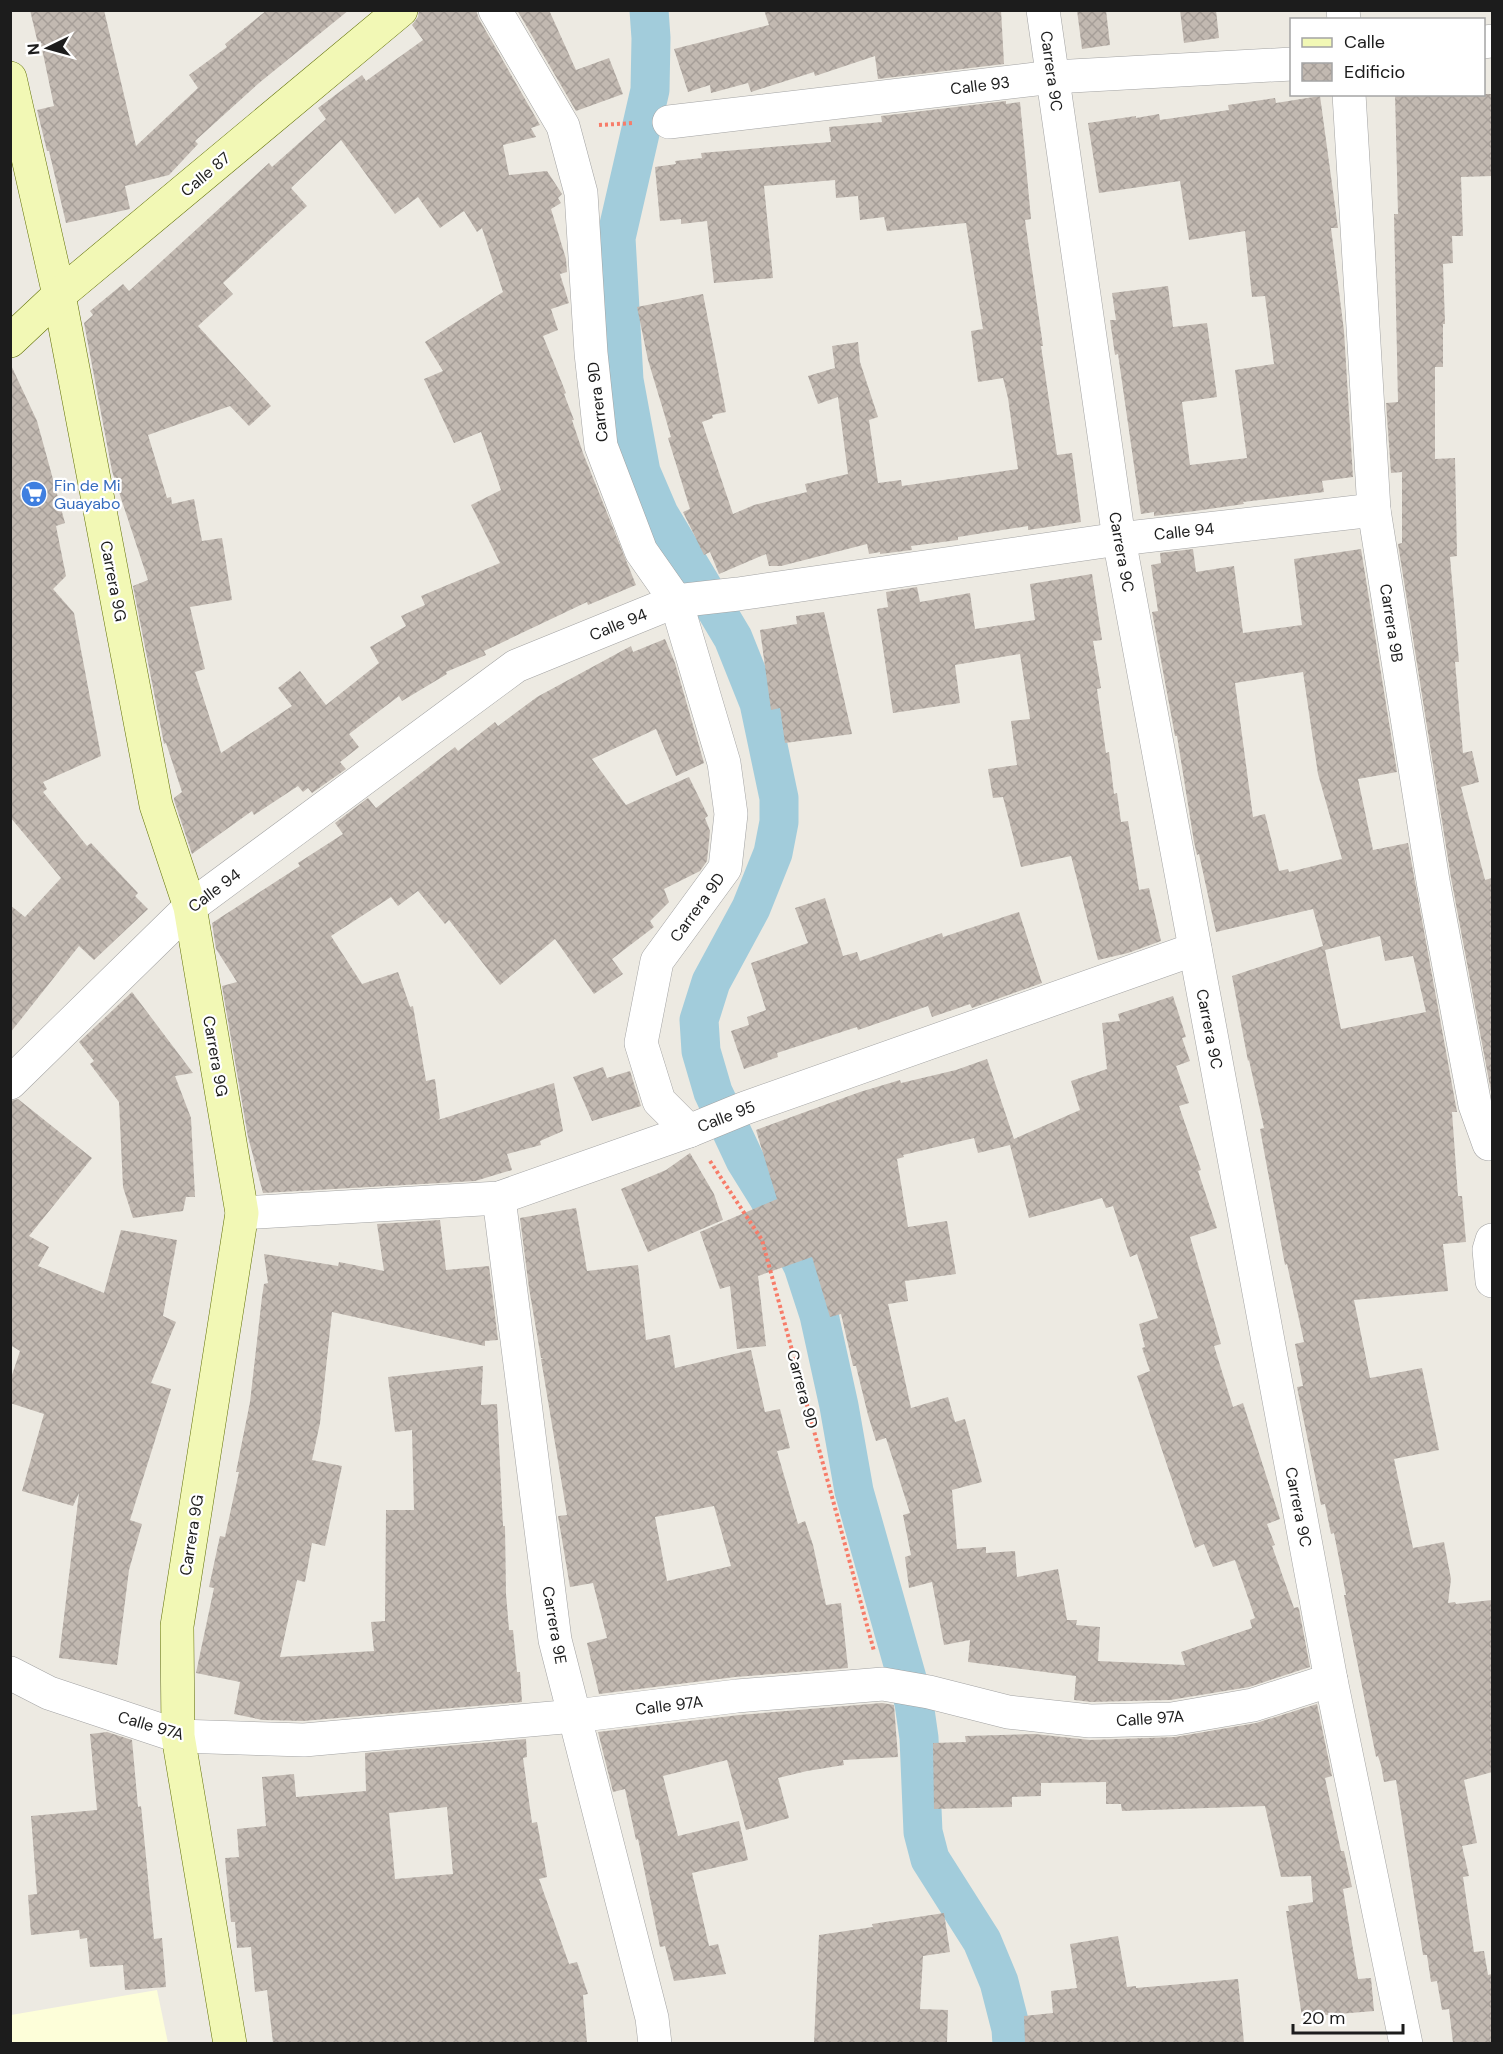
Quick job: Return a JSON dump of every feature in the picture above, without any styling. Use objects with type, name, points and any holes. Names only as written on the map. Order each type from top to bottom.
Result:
[{"type":"street","name":"Calle 87","points":[[10,341],[59,296],[402,10]]},
{"type":"street","name":"Carrera 9D","points":[[495,10],[562,126],[581,193],[591,353],[601,446],[641,551],[680,600],[724,763],[731,814],[725,868],[657,961],[641,1043],[659,1101],[694,1129]]},
{"type":"street","name":"Carrera 9C","points":[[1043,10],[1119,539],[1331,1680],[1406,2043]]},
{"type":"street","name":"Calle 93","points":[[669,122],[1053,77],[1290,64]]},
{"type":"street","name":"Carrera 9G","points":[[10,78],[59,296],[156,805],[190,908],[242,1213],[177,1626],[178,1736],[230,2043]]},
{"type":"street","name":"Carrera 9B","points":[[1349,96],[1374,510],[1433,881],[1475,1105],[1489,1144]]},
{"type":"street","name":"Calle 94","points":[[17,1065],[190,908],[516,666],[680,600],[738,594],[1119,539],[1374,510]]},
{"type":"street","name":"Calle 95","points":[[242,1213],[499,1198],[694,1129],[745,1108],[1195,949]]},
{"type":"street","name":"Carrera 9E","points":[[499,1198],[555,1640],[650,2006],[655,2043]]},
{"type":"street","name":"Calle 97A","points":[[10,1673],[49,1693],[178,1736],[304,1740],[575,1716],[737,1696],[883,1684],[929,1692],[1008,1712],[1079,1720],[1172,1719],[1253,1705],[1331,1680]]},
{"type":"path","points":[[591,125],[669,122]]},
{"type":"path","name":"Carrera 9D","points":[[694,1129],[762,1240],[883,1684]]},
{"type":"shaded area","points":[[157,1990],[168,2043],[11,2043],[11,2015]]},
{"type":"building","points":[[30,10],[104,10],[136,146],[198,88],[189,75],[227,47],[225,44],[267,10],[349,10],[259,83],[195,141],[198,144],[169,175],[125,186],[130,209],[66,223],[37,110],[54,106],[41,44],[38,44]]},
{"type":"building","points":[[419,10],[476,10],[540,125],[531,128],[536,137],[503,145],[509,175],[547,171],[562,194],[558,198],[561,203],[551,209],[566,259],[567,272],[560,274],[569,303],[551,309],[558,330],[543,336],[566,393],[564,394],[583,453],[636,585],[588,605],[587,602],[484,651],[486,655],[446,672],[447,674],[402,701],[399,696],[349,734],[359,747],[340,762],[346,769],[312,793],[308,788],[303,792],[298,786],[254,815],[252,811],[192,854],[174,800],[182,792],[166,743],[164,744],[133,586],[148,580],[112,471],[84,323],[93,315],[90,311],[123,284],[129,291],[269,163],[272,167],[326,119],[318,108],[362,75],[366,81],[423,40],[412,25],[418,17]],"holes":[[[341,140],[395,214],[418,197],[440,228],[464,211],[477,232],[482,228],[503,292],[425,342],[443,371],[424,379],[454,443],[481,432],[501,490],[471,505],[500,563],[421,596],[425,605],[401,616],[406,626],[370,647],[379,663],[326,705],[300,671],[278,688],[292,706],[221,753],[195,672],[205,669],[190,607],[232,600],[222,538],[202,541],[194,499],[172,504],[171,497],[167,498],[148,435],[230,406],[249,426],[271,406],[198,326],[233,294],[223,283],[307,206],[291,188]]]},
{"type":"building","points":[[517,10],[549,10],[576,70],[609,58],[623,94],[576,111]]},
{"type":"building","points":[[764,10],[1001,10],[1004,64],[878,79],[875,56],[815,76],[814,72],[751,92],[748,83],[711,93],[710,85],[688,92],[674,49],[769,25]]},
{"type":"building","points":[[1077,10],[1106,10],[1110,45],[1082,49]]},
{"type":"building","points":[[1180,10],[1216,10],[1219,38],[1184,43]]},
{"type":"building","points":[[1485,94],[1492,94],[1492,176],[1461,177],[1463,236],[1452,236],[1453,263],[1443,264],[1445,324],[1443,324],[1443,367],[1435,367],[1435,459],[1455,458],[1457,556],[1450,557],[1459,662],[1455,662],[1463,753],[1472,751],[1479,782],[1461,787],[1485,880],[1492,878],[1492,1097],[1451,878],[1398,544],[1402,543],[1402,472],[1391,473],[1386,403],[1398,402],[1394,214],[1398,214],[1395,96],[1485,96]]},
{"type":"building","points":[[1320,96],[1338,228],[1331,228],[1344,331],[1353,477],[1322,481],[1324,492],[1154,516],[1154,512],[1141,514],[1118,354],[1115,355],[1110,320],[1116,320],[1112,293],[1168,286],[1173,327],[1207,323],[1217,397],[1182,402],[1190,465],[1247,458],[1235,370],[1274,364],[1265,296],[1252,297],[1245,231],[1189,240],[1180,181],[1099,193],[1088,123],[1159,114],[1160,120],[1229,110],[1228,105],[1275,98],[1276,103]]},
{"type":"building","points":[[1006,101],[1006,104],[1020,102],[1031,219],[1025,220],[1043,346],[1041,346],[1057,455],[1072,453],[1081,522],[1028,530],[1028,526],[958,537],[958,540],[911,546],[912,550],[880,554],[880,552],[869,554],[867,544],[781,566],[769,566],[766,554],[719,574],[710,552],[704,555],[683,512],[690,509],[668,438],[671,437],[648,360],[637,307],[703,294],[726,412],[712,415],[713,418],[702,422],[733,514],[754,505],[807,492],[805,484],[848,474],[838,397],[818,404],[808,376],[835,368],[832,346],[858,342],[860,362],[878,417],[869,420],[878,483],[901,480],[902,486],[1018,469],[1008,398],[1003,378],[978,382],[971,331],[983,329],[966,223],[887,231],[884,217],[860,220],[858,196],[836,198],[835,180],[764,186],[773,278],[714,283],[707,221],[681,224],[681,219],[660,221],[655,167],[676,164],[675,161],[702,158],[701,153],[831,142],[829,127],[882,122],[881,116]]},
{"type":"building","points":[[10,363],[37,421],[65,523],[56,526],[66,576],[53,589],[74,613],[101,756],[43,782],[47,789],[43,792],[87,846],[91,843],[138,893],[135,896],[148,909],[94,960],[79,946],[10,1033],[10,905],[25,917],[61,878],[10,817]]},
{"type":"building","points":[[1193,549],[1196,572],[1234,566],[1243,633],[1302,625],[1294,559],[1361,549],[1397,772],[1358,779],[1373,850],[1408,843],[1457,1112],[1452,1112],[1458,1196],[1462,1196],[1466,1242],[1443,1244],[1448,1291],[1354,1300],[1370,1378],[1422,1368],[1439,1450],[1394,1459],[1413,1548],[1444,1542],[1451,1579],[1448,1603],[1492,1600],[1492,1772],[1464,1780],[1477,1843],[1462,1846],[1469,1876],[1463,1877],[1474,1952],[1484,1951],[1488,1975],[1492,1974],[1492,2043],[1453,2043],[1449,2009],[1442,2010],[1437,1981],[1431,1982],[1427,1955],[1423,1955],[1396,1780],[1384,1782],[1381,1765],[1378,1756],[1376,1757],[1334,1533],[1331,1534],[1325,1504],[1321,1505],[1297,1387],[1303,1386],[1295,1344],[1304,1342],[1287,1264],[1285,1265],[1260,1129],[1264,1128],[1248,1061],[1232,976],[1323,946],[1313,909],[1216,932],[1199,854],[1197,855],[1194,842],[1177,736],[1175,736],[1152,612],[1158,611],[1151,565],[1161,563],[1160,553]],"holes":[[[1303,672],[1318,774],[1342,859],[1289,872],[1288,869],[1279,871],[1265,814],[1253,817],[1235,683]],[[1380,936],[1385,961],[1413,956],[1426,1012],[1341,1029],[1325,950]]]},
{"type":"building","points":[[1092,574],[1102,640],[1093,641],[1101,688],[1097,689],[1106,753],[1109,752],[1114,794],[1117,793],[1121,822],[1128,821],[1139,890],[1149,888],[1161,941],[1128,953],[1098,960],[1071,856],[1021,867],[1003,797],[993,798],[988,769],[1017,765],[1011,721],[1030,719],[1020,654],[955,665],[960,703],[893,713],[877,609],[888,607],[886,592],[917,587],[920,602],[970,593],[975,629],[1035,620],[1030,584]]},
{"type":"building","points":[[824,612],[852,734],[785,743],[780,708],[771,710],[760,630],[797,624],[796,616]]},
{"type":"building","points":[[665,639],[675,663],[704,763],[676,776],[656,729],[592,759],[626,805],[689,777],[708,816],[705,818],[710,831],[707,861],[700,871],[664,889],[669,902],[650,921],[654,927],[612,959],[623,974],[594,994],[555,939],[500,985],[449,920],[445,924],[418,891],[398,906],[391,897],[331,936],[362,984],[398,972],[410,1007],[413,1006],[426,1081],[435,1079],[440,1118],[438,1120],[554,1083],[563,1131],[540,1141],[541,1145],[507,1154],[512,1170],[475,1181],[263,1193],[248,1137],[222,986],[237,982],[216,949],[212,923],[300,866],[298,863],[343,834],[335,823],[368,798],[376,808],[455,747],[458,751],[495,722],[498,726],[537,697],[631,646],[633,652]]},
{"type":"building","points":[[825,898],[843,956],[857,952],[860,961],[942,933],[943,937],[1019,912],[1042,983],[972,1008],[970,1004],[932,1017],[928,1006],[858,1030],[857,1027],[777,1053],[778,1057],[744,1069],[731,1031],[749,1025],[747,1017],[766,1010],[751,963],[808,943],[795,908]]},
{"type":"building","points":[[132,992],[193,1073],[175,1076],[191,1118],[195,1197],[186,1197],[183,1211],[133,1218],[123,1187],[119,1102],[90,1064],[94,1061],[79,1042]]},
{"type":"building","points":[[1173,996],[1186,1037],[1182,1038],[1190,1061],[1176,1066],[1189,1103],[1179,1106],[1201,1170],[1198,1171],[1217,1228],[1190,1237],[1221,1344],[1214,1346],[1233,1407],[1243,1403],[1280,1519],[1267,1524],[1275,1545],[1272,1546],[1294,1608],[1299,1609],[1310,1667],[1249,1687],[1170,1700],[1091,1702],[1074,1700],[1076,1676],[968,1662],[970,1640],[944,1645],[932,1582],[909,1588],[905,1557],[911,1555],[903,1515],[910,1513],[886,1438],[876,1441],[856,1366],[853,1366],[841,1314],[830,1317],[812,1257],[758,1276],[766,1346],[737,1349],[730,1286],[720,1289],[700,1232],[777,1199],[756,1130],[860,1092],[900,1080],[901,1083],[956,1070],[987,1059],[1014,1139],[1080,1110],[1071,1081],[1107,1069],[1102,1023],[1120,1021],[1118,1014]],"holes":[[[974,1138],[978,1153],[1010,1145],[1029,1218],[1102,1198],[1106,1208],[1113,1206],[1130,1257],[1137,1254],[1158,1318],[1139,1324],[1145,1347],[1142,1348],[1150,1371],[1137,1376],[1195,1548],[1204,1544],[1213,1567],[1235,1560],[1255,1618],[1250,1620],[1252,1628],[1181,1652],[1185,1665],[1098,1661],[1100,1627],[1076,1625],[1077,1620],[1067,1620],[1058,1569],[1017,1577],[1015,1551],[986,1553],[986,1547],[957,1549],[952,1490],[982,1482],[965,1419],[955,1422],[948,1397],[911,1408],[888,1304],[908,1301],[905,1281],[956,1274],[947,1221],[908,1227],[897,1159],[904,1157],[903,1155]]]},
{"type":"building","points":[[603,1067],[607,1078],[630,1071],[641,1106],[592,1121],[573,1077]]},
{"type":"building","points":[[18,1099],[92,1158],[29,1236],[49,1247],[38,1266],[104,1293],[121,1230],[177,1240],[163,1316],[176,1322],[151,1383],[171,1389],[130,1520],[142,1524],[129,1570],[117,1665],[59,1658],[79,1493],[73,1506],[22,1491],[44,1414],[10,1403],[10,1381],[20,1351],[10,1345],[10,1101]]},
{"type":"building","points":[[690,1153],[714,1194],[723,1220],[648,1252],[621,1189],[666,1170]]},
{"type":"building","points":[[576,1208],[587,1271],[638,1265],[646,1340],[670,1335],[675,1368],[751,1350],[765,1412],[780,1409],[790,1448],[777,1451],[798,1524],[805,1521],[813,1545],[826,1605],[841,1603],[848,1668],[735,1677],[599,1694],[587,1643],[607,1638],[593,1583],[570,1587],[558,1516],[567,1515],[541,1359],[544,1359],[541,1358],[529,1288],[520,1218]],"holes":[[[714,1506],[731,1566],[667,1581],[655,1517]]]},
{"type":"building","points":[[440,1220],[446,1270],[489,1266],[498,1340],[485,1341],[485,1346],[332,1312],[320,1423],[312,1460],[342,1466],[325,1546],[312,1543],[305,1582],[297,1580],[280,1657],[374,1651],[371,1622],[385,1621],[386,1510],[414,1510],[412,1430],[395,1432],[388,1377],[483,1366],[481,1405],[497,1404],[509,1630],[513,1630],[522,1702],[303,1721],[263,1720],[234,1714],[240,1682],[196,1673],[214,1588],[209,1587],[220,1536],[225,1537],[239,1472],[236,1472],[250,1402],[262,1297],[264,1284],[268,1283],[264,1254],[338,1266],[339,1262],[384,1271],[377,1224]]},
{"type":"building","points":[[882,1703],[894,1705],[898,1757],[843,1760],[844,1765],[778,1778],[789,1818],[746,1830],[727,1760],[663,1776],[678,1836],[739,1821],[748,1860],[692,1873],[709,1946],[718,1944],[726,1974],[674,1981],[665,1946],[660,1947],[638,1839],[636,1840],[625,1789],[613,1792],[598,1732],[739,1715]]},
{"type":"building","points":[[1317,1704],[1332,1776],[1325,1778],[1341,1851],[1344,1851],[1352,1887],[1343,1889],[1358,1979],[1371,1978],[1374,2011],[1302,2017],[1286,1911],[1289,1911],[1288,1906],[1313,1902],[1311,1876],[1281,1877],[1265,1806],[1122,1811],[1121,1804],[1106,1804],[1106,1782],[1041,1783],[1041,1796],[1012,1797],[1012,1807],[934,1809],[933,1743],[966,1742],[965,1736],[1035,1734],[1090,1740],[1175,1737],[1256,1723]]},
{"type":"building","points":[[107,1732],[132,1740],[154,1939],[162,1938],[166,1987],[125,1990],[123,1965],[90,1967],[87,1938],[80,1939],[79,1930],[31,1935],[28,1895],[37,1894],[31,1816],[97,1810],[90,1734]]},
{"type":"building","points":[[526,1739],[527,1757],[523,1758],[532,1823],[537,1822],[547,1877],[539,1879],[569,1964],[577,1962],[588,1994],[583,1995],[587,2043],[273,2043],[267,1990],[255,1992],[251,1947],[237,1948],[235,1922],[231,1922],[225,1858],[239,1857],[237,1829],[266,1826],[262,1777],[294,1774],[296,1797],[366,1791],[365,1753]],"holes":[[[447,1807],[453,1874],[395,1879],[389,1813]]]},
{"type":"building","points":[[944,1913],[950,1952],[923,1956],[920,2009],[948,2010],[947,2043],[814,2043],[819,1935]]},
{"type":"building","points":[[1118,1936],[1127,1987],[1238,1979],[1244,2043],[1025,2043],[1024,2016],[1053,2013],[1051,1991],[1077,1988],[1070,1944]]},
{"type":"waterway","points":[[649,10],[650,90],[616,238],[624,380],[641,472],[659,514],[733,638],[759,703],[779,798],[779,822],[773,853],[751,908],[711,982],[699,1020],[701,1051],[713,1092],[745,1160],[768,1197],[803,1266],[819,1315],[839,1406],[854,1491],[914,1703],[919,1738],[923,1832],[930,1859],[982,1941],[999,1982],[1011,2029],[1012,2044]]},
{"type":"place","name":"Fin de Mi Guayabo","points":[[34,494]]}]
